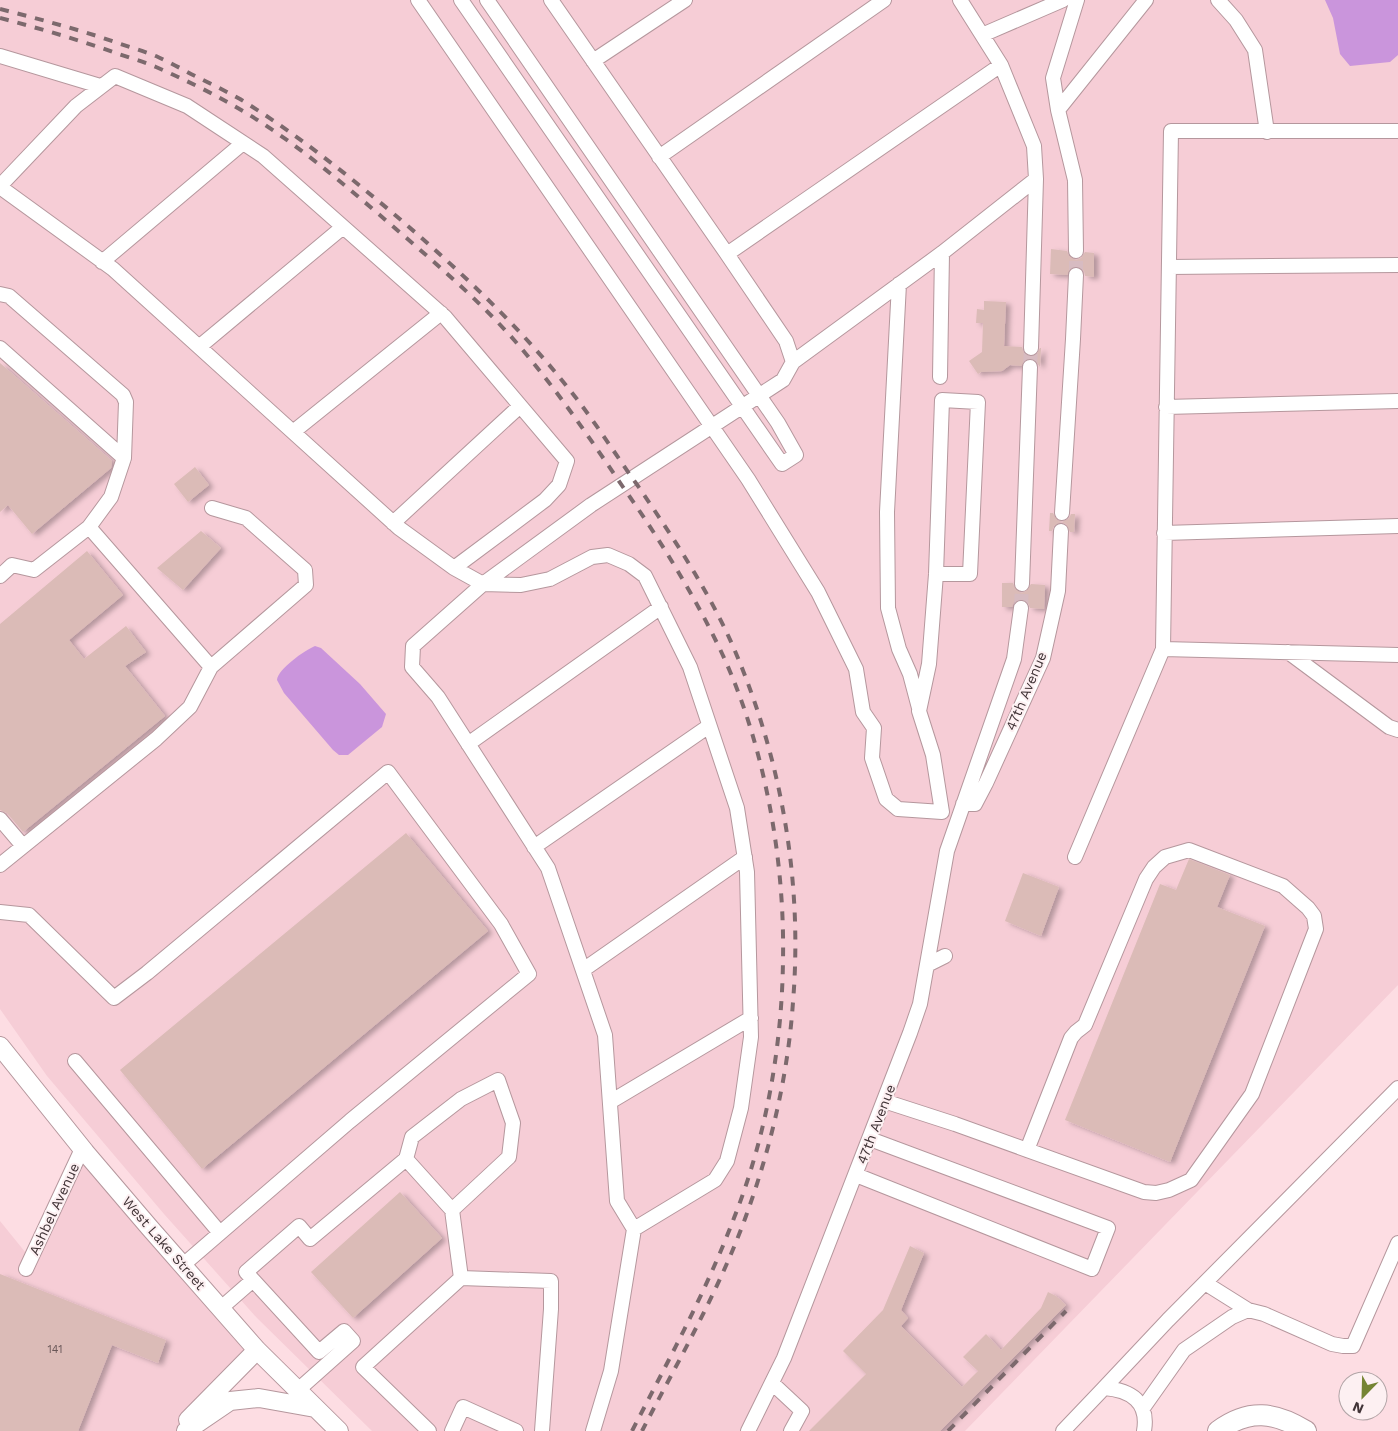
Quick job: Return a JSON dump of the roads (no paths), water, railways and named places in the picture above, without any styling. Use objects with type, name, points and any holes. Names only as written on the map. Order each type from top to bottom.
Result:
[{"type":"highway","points":[[1218,1431],[1228,1424],[1249,1415],[1270,1415],[1289,1421],[1306,1431]]},
{"type":"main road","name":"West Lake Street","points":[[0,1046],[82,1149],[257,1350],[338,1431]]},
{"type":"main road","points":[[179,1431],[257,1350]]},
{"type":"main road","points":[[186,1431],[230,1401],[259,1398],[315,1408]]},
{"type":"street","points":[[418,0],[748,479],[818,592],[856,669],[863,712],[874,728],[872,758],[886,798],[898,809],[942,812],[958,818]]},
{"type":"street","points":[[461,0],[782,464],[796,455],[760,395],[487,0]]},
{"type":"street","points":[[551,0],[786,340],[793,362]]},
{"type":"street","points":[[592,61],[685,0]]},
{"type":"street","points":[[659,157],[884,0]]},
{"type":"street","points":[[960,0],[1001,66],[1034,146],[1036,179],[1031,348]]},
{"type":"street","points":[[982,35],[1063,0]]},
{"type":"street","points":[[1076,251],[1075,180],[1058,110],[1053,78],[1077,0]]},
{"type":"street","points":[[1058,110],[1146,0]]},
{"type":"street","points":[[1218,0],[1236,20],[1255,50],[1267,132]]},
{"type":"street","points":[[0,56],[100,86]]},
{"type":"street","points":[[728,254],[1001,66]]},
{"type":"street","points":[[454,568],[544,500],[559,484],[567,461],[440,313],[263,156],[187,106],[115,76],[100,86],[76,106],[0,187],[113,269],[393,523],[454,568],[483,584],[520,585],[550,578],[592,557],[608,555],[629,564],[645,576],[690,667],[736,808],[745,857],[751,1037],[741,1108],[727,1161],[715,1180],[634,1229]]},
{"type":"street","points":[[1076,857],[1163,649],[1171,131],[1398,131]]},
{"type":"street","points":[[102,262],[243,143]]},
{"type":"street","points":[[593,1431],[611,1370],[634,1229],[617,1201],[605,1035],[548,868],[438,697],[412,667],[413,646],[483,584],[591,505],[783,380],[793,362],[942,253],[1036,179]]},
{"type":"street","points":[[199,348],[343,227]]},
{"type":"street","points":[[940,377],[942,253]]},
{"type":"street","points":[[1169,267],[1398,265]]},
{"type":"street","points":[[1062,513],[1076,275]]},
{"type":"street","points":[[900,284],[887,512],[888,608],[899,649],[910,674],[933,755],[942,812]]},
{"type":"street","points":[[0,294],[9,296],[123,395],[126,402],[124,458],[111,497],[88,527],[34,570],[12,566],[0,576]]},
{"type":"street","points":[[293,432],[440,313]]},
{"type":"street","points":[[0,348],[124,458]]},
{"type":"street","points":[[1022,584],[1030,366]]},
{"type":"street","points":[[919,711],[929,664],[936,574],[942,400],[978,402],[970,574],[936,574]]},
{"type":"street","points":[[1166,407],[1398,401]]},
{"type":"street","points":[[393,523],[520,406]]},
{"type":"street","points":[[0,865],[156,739],[190,707],[211,667],[306,585],[305,570],[246,518],[212,508]]},
{"type":"street","points":[[1164,533],[1398,526]]},
{"type":"street","points":[[88,527],[211,667]]},
{"type":"street","name":"47th Avenue","points":[[963,804],[975,804],[983,790],[1043,658],[1058,591],[1061,531]]},
{"type":"street","points":[[468,744],[660,607]]},
{"type":"street","name":"47th Avenue","points":[[748,1431],[784,1358],[870,1139],[920,1004],[945,860],[1014,659],[1021,608]]},
{"type":"street","points":[[1163,649],[1398,655]]},
{"type":"street","points":[[1288,652],[1389,727],[1398,730]]},
{"type":"street","points":[[534,847],[709,726]]},
{"type":"street","points":[[0,912],[29,915],[114,998],[147,973],[388,772],[502,924],[529,974],[358,1115],[183,1265]]},
{"type":"street","points":[[0,819],[23,846]]},
{"type":"street","points":[[884,1101],[1144,1192],[1156,1193],[1169,1190],[1191,1180],[1252,1094],[1316,929],[1314,916],[1308,908],[1283,886],[1189,850],[1165,857],[1154,867],[1146,879],[1085,1025],[1071,1038],[1027,1150]]},
{"type":"street","points":[[582,970],[745,857]]},
{"type":"street","points":[[927,965],[945,956]]},
{"type":"street","points":[[610,1102],[751,1018]]},
{"type":"street","points":[[75,1061],[220,1233]]},
{"type":"street","points":[[298,1390],[353,1341],[344,1331],[319,1352],[246,1272],[298,1226],[310,1239],[406,1159],[412,1137],[461,1099],[498,1080],[513,1123],[509,1157],[452,1210]]},
{"type":"street","points":[[1063,1431],[1168,1320],[1398,1088]]},
{"type":"street","points":[[856,1175],[1092,1269],[1108,1228],[870,1139]]},
{"type":"street","name":"Ashbel Avenue","points":[[26,1269],[82,1149]]},
{"type":"street","points":[[406,1159],[452,1210],[461,1278]]},
{"type":"street","points":[[1205,1283],[1248,1310],[1264,1314],[1332,1344],[1353,1346],[1398,1243]]},
{"type":"street","points":[[429,1431],[363,1367],[461,1278],[551,1281],[551,1309],[542,1431]]},
{"type":"street","points":[[221,1308],[253,1280]]},
{"type":"street","points":[[1142,1408],[1184,1350],[1232,1318],[1248,1310]]},
{"type":"street","points":[[772,1383],[802,1411],[791,1431]]},
{"type":"street","points":[[1104,1388],[1126,1392],[1138,1400],[1146,1420],[1144,1431]]},
{"type":"street","points":[[452,1431],[463,1407],[516,1431]]},
{"type":"tunnel","points":[[1076,251],[1076,275]]},
{"type":"tunnel","points":[[1030,367],[1031,348]]},
{"type":"tunnel","points":[[1021,608],[1022,584]]},
{"type":"railway","points":[[0,9],[72,28],[147,53],[228,92],[261,112],[302,141],[401,220],[446,259],[530,343],[596,425],[676,543],[712,603],[732,644],[764,730],[785,819],[795,910],[795,956],[791,1029],[783,1084],[771,1137],[746,1216],[711,1299],[642,1431]]},
{"type":"railway","points":[[0,18],[71,38],[145,63],[220,98],[271,129],[312,159],[422,251],[500,325],[530,358],[558,394],[661,544],[696,602],[717,643],[733,679],[759,757],[775,839],[783,920],[782,993],[779,1026],[770,1091],[763,1124],[755,1156],[734,1218],[699,1299],[632,1431]]},
{"type":"railway","points":[[948,1431],[1066,1311]]}]
